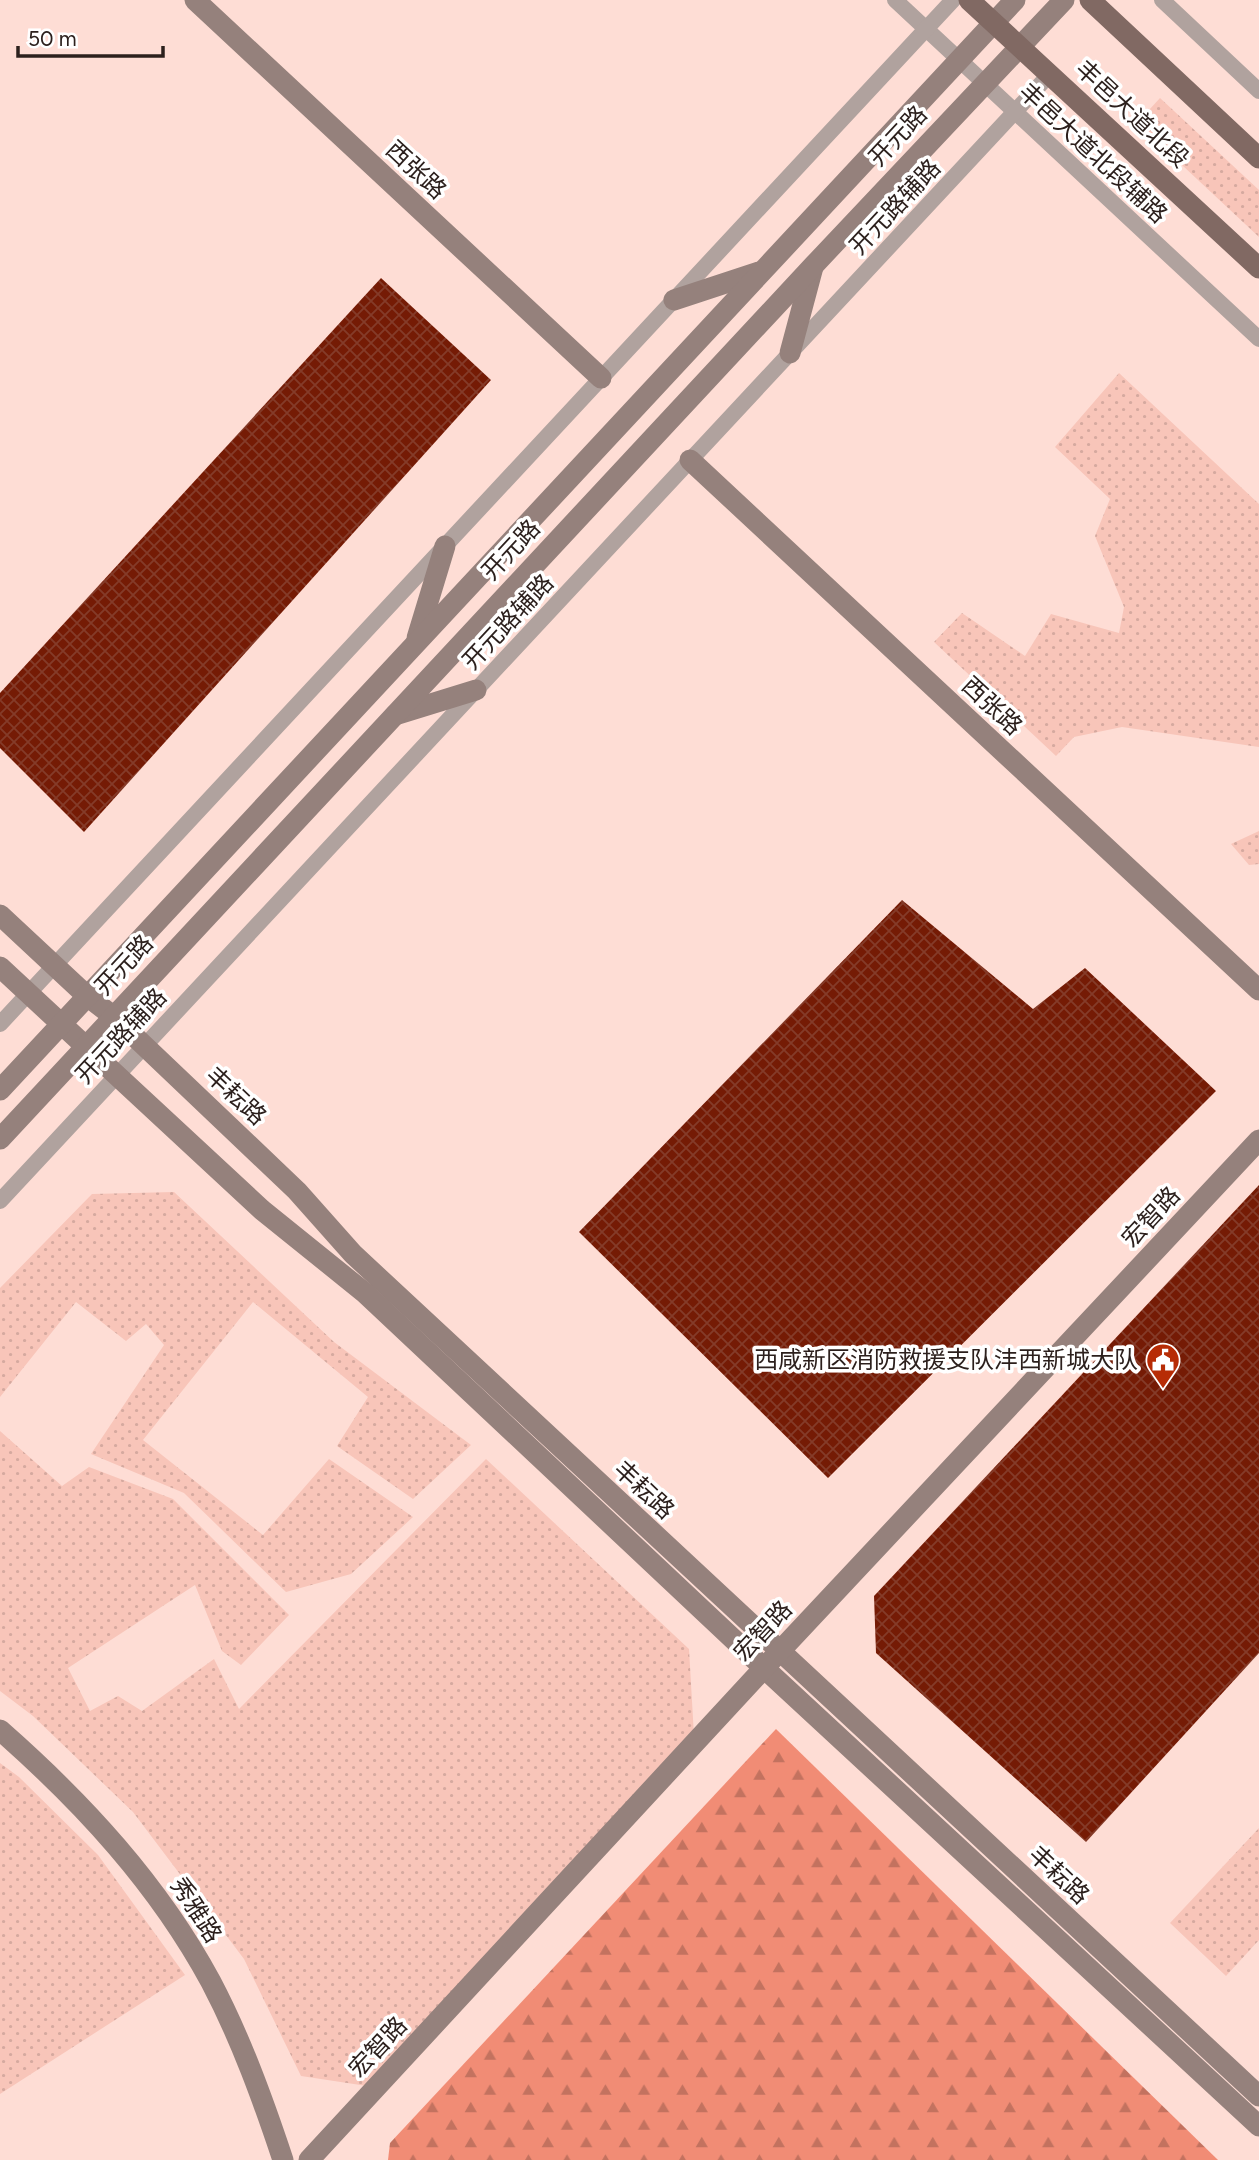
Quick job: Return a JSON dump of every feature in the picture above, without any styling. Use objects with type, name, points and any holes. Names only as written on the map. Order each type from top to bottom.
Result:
[{"type":"main road","name":"丰邑大道北段","points":[[969,0],[1259,268]]},
{"type":"main road","points":[[1090,0],[1259,158]]},
{"type":"street","name":"西张路","points":[[195,0],[601,378]]},
{"type":"street","name":"丰邑大道北段辅路","points":[[895,0],[1259,339]]},
{"type":"street","points":[[0,1024],[953,0]]},
{"type":"street","name":"开元路","points":[[0,1090],[1015,0]]},
{"type":"street","name":"开元路","points":[[0,1139],[393,715],[1064,0]]},
{"type":"street","points":[[1161,0],[1259,91]]},
{"type":"street","name":"开元路辅路","points":[[0,1201],[1050,74]]},
{"type":"street","points":[[790,353],[814,265]]},
{"type":"street","points":[[674,300],[761,272]]},
{"type":"street","name":"西张路","points":[[690,460],[1259,990]]},
{"type":"street","points":[[416,643],[445,546]]},
{"type":"street","points":[[393,715],[476,690]]},
{"type":"street","name":"丰耘路","points":[[0,915],[87,996],[113,1016],[297,1191],[353,1254],[1259,2096]]},
{"type":"street","name":"丰耘路","points":[[0,967],[262,1210],[365,1293],[764,1668],[1259,2126]]},
{"type":"street","name":"宏智路","points":[[309,2160],[764,1668],[1259,1140]]},
{"type":"street","name":"秀雅路","points":[[0,1730],[80,1804],[116,1844],[184,1938],[211,1983],[254,2077],[283,2160]]},
{"type":"shaded area","points":[[1160,98],[1259,190],[1259,237],[1137,123]]},
{"type":"shaded area","points":[[1119,373],[1259,504],[1259,747],[1122,727],[1074,737],[1056,756],[934,642],[962,613],[1025,656],[1051,614],[1119,633],[1124,607],[1095,536],[1110,499],[1055,447]]},
{"type":"shaded area","points":[[1259,831],[1259,864],[1249,865],[1231,844]]},
{"type":"shaded area","points":[[174,1192],[334,1342],[471,1445],[413,1499],[337,1446],[368,1397],[253,1302],[143,1440],[263,1535],[329,1459],[413,1517],[351,1574],[286,1592],[184,1493],[91,1454],[164,1345],[146,1324],[126,1341],[76,1302],[0,1397],[0,1288],[92,1194]]},
{"type":"shaded area","points":[[0,1431],[62,1486],[89,1467],[173,1499],[289,1615],[241,1665],[222,1651],[195,1585],[68,1668],[90,1711],[118,1696],[142,1711],[214,1659],[239,1709],[486,1459],[689,1649],[694,1736],[367,2086],[301,2076],[244,1959],[133,1812],[33,1716],[0,1691]]},
{"type":"shaded area","points":[[0,1763],[19,1777],[98,1855],[185,1975],[0,2094]]},
{"type":"shaded area","points":[[1259,1828],[1259,1940],[1226,1976],[1170,1923]]},
{"type":"green space","points":[[776,1729],[1218,2160],[388,2160],[390,2143]]},
{"type":"building","points":[[381,278],[491,380],[84,832],[0,748],[0,693]]},
{"type":"building","points":[[902,900],[1033,1009],[1085,968],[1216,1091],[828,1478],[579,1232]]},
{"type":"building","name":"西咸新区消防救援支队沣西新城大队","points":[[1259,1185],[1259,1653],[1086,1842],[876,1653],[874,1596]]},
{"type":"place","name":"西咸新区消防救援支队沣西新城大队","points":[[1163,1390]]}]
